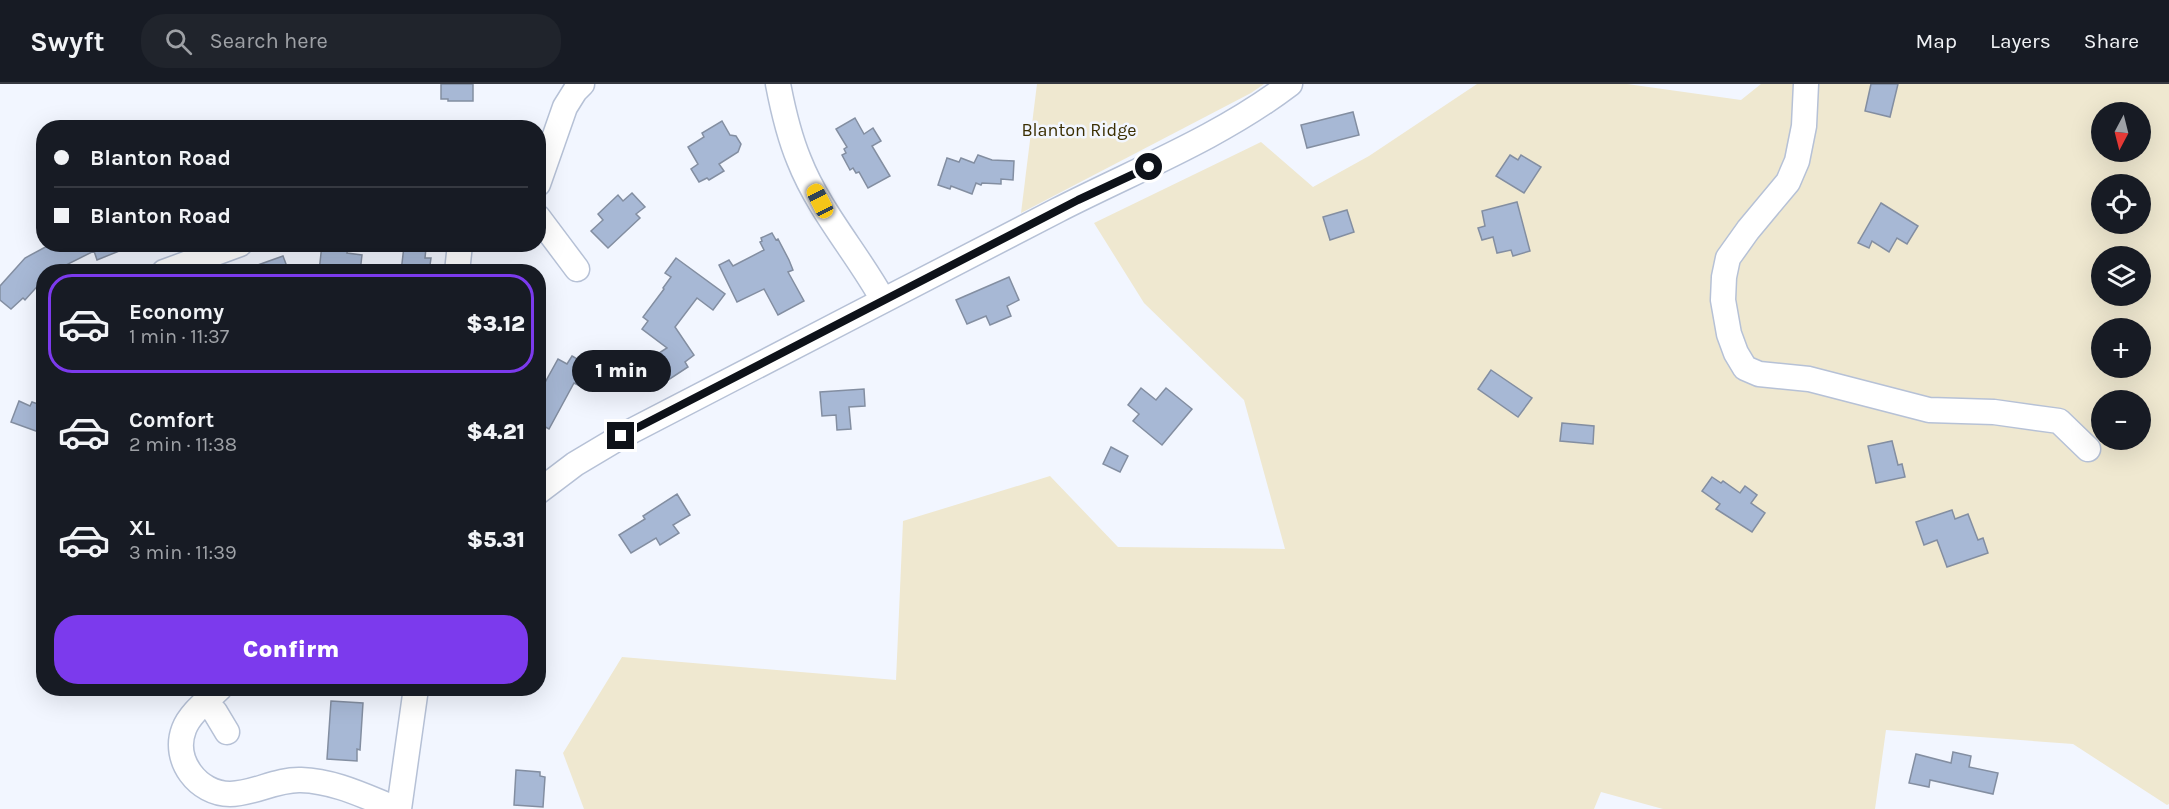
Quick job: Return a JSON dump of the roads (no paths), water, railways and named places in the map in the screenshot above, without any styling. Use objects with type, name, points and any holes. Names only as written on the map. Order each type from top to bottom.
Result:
[{"type":"street","points":[[546,161],[565,107],[582,84]]},
{"type":"street","points":[[778,84],[786,120],[800,162],[820,201],[870,276],[883,300]]},
{"type":"street","points":[[546,486],[575,464],[621,436],[1078,200],[1167,159],[1210,135],[1290,84]]},
{"type":"street","points":[[1806,84],[1804,126],[1797,161],[1788,182],[1728,258],[1723,300],[1729,334],[1745,368],[1759,374],[1809,379],[1929,410],[1994,412],[2059,421],[2088,449]]},
{"type":"street","points":[[546,228],[577,269]]},
{"type":"street","points":[[217,263],[230,252]]},
{"type":"street","points":[[213,696],[184,729],[181,747],[188,770],[194,778],[212,791],[227,794],[246,793],[281,782],[315,781],[348,790],[398,809],[414,696]]},
{"type":"street","points":[[213,696],[215,712],[227,732]]},
{"type":"park label","name":"Blanton Ridge","points":[[1079,130]]}]
